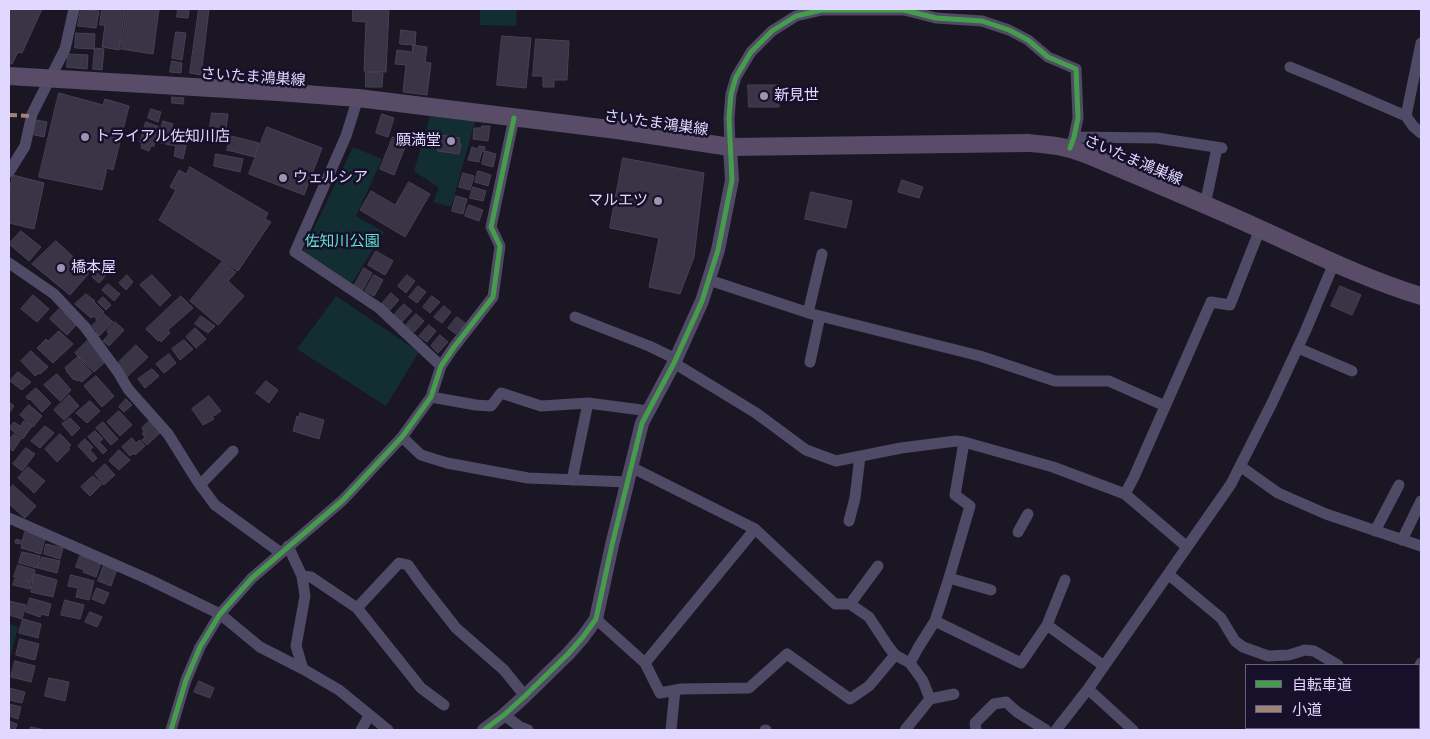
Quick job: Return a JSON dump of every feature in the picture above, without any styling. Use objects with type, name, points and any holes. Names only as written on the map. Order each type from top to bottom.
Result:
[{"type":"main road","name":"さいたま鴻巣線","points":[[9,76],[358,98],[621,131],[730,148],[1072,143],[1334,263],[1390,286],[1421,296]]},
{"type":"street","points":[[9,172],[25,146],[32,114],[65,49],[74,9]]},
{"type":"street","points":[[484,730],[525,696],[583,638],[596,619],[642,424],[675,361],[702,301],[718,250],[732,180],[729,118],[731,94],[736,77],[751,52],[772,31],[796,16],[822,10],[904,9],[936,18],[982,21],[1009,30],[1028,40],[1048,57],[1076,68],[1078,118],[1072,143],[1157,138],[1220,148],[1205,205]]},
{"type":"street","points":[[1406,116],[1421,42]]},
{"type":"street","points":[[1290,68],[1406,116],[1421,133]]},
{"type":"street","points":[[358,98],[346,136],[295,252],[379,308],[441,366]]},
{"type":"street","points":[[172,730],[186,680],[200,647],[220,614],[252,578],[342,500],[402,437],[431,397],[441,366],[492,297],[500,246],[491,228],[514,118]]},
{"type":"street","points":[[1125,494],[1211,302],[1230,305],[1260,229]]},
{"type":"street","points":[[810,362],[822,254]]},
{"type":"street","points":[[9,263],[54,294],[85,328],[118,372],[128,389],[168,434],[200,486],[215,505],[285,549],[302,576],[305,596],[296,646],[303,669]]},
{"type":"street","points":[[976,730],[975,724],[994,704],[1006,702],[1017,712],[1055,730],[1088,689],[1231,484],[1298,348],[1334,263]]},
{"type":"street","points":[[709,280],[814,314],[980,356],[1056,381],[1109,381],[1165,406]]},
{"type":"street","points":[[575,317],[648,346],[675,361],[756,413],[806,450],[836,461],[900,448],[956,441],[964,442],[1054,467],[1125,494],[1187,547]]},
{"type":"street","points":[[1298,348],[1352,371]]},
{"type":"street","points":[[431,397],[491,406],[502,393],[541,406],[588,403],[649,411]]},
{"type":"street","points":[[572,480],[588,403]]},
{"type":"street","points":[[402,437],[421,455],[447,463],[528,478],[628,482]]},
{"type":"street","points":[[910,663],[934,621],[970,506],[954,495],[964,442]]},
{"type":"street","points":[[200,486],[233,451]]},
{"type":"street","points":[[850,522],[860,456]]},
{"type":"street","points":[[1240,466],[1278,493],[1326,514],[1421,546]]},
{"type":"street","points":[[631,468],[755,528],[835,604],[850,604],[869,617],[895,655],[910,663],[923,681],[930,699]]},
{"type":"street","points":[[1375,531],[1399,485]]},
{"type":"street","points":[[1402,540],[1421,501]]},
{"type":"street","points":[[1018,532],[1028,514]]},
{"type":"street","points":[[9,518],[150,580],[220,614],[260,647],[339,690],[388,730]]},
{"type":"street","points":[[645,663],[755,528]]},
{"type":"street","points":[[357,608],[399,563],[408,565],[456,628],[504,670],[525,696]]},
{"type":"street","points":[[850,604],[878,566]]},
{"type":"street","points":[[1168,574],[1221,618],[1242,647],[1268,656],[1289,655],[1305,650],[1314,651],[1336,664]]},
{"type":"street","points":[[302,576],[311,577],[357,608],[421,688],[444,705]]},
{"type":"street","points":[[949,578],[991,590]]},
{"type":"street","points":[[934,621],[1021,663],[1047,625],[1065,580]]},
{"type":"street","points":[[596,619],[645,663],[660,693],[674,690],[748,688],[787,654],[850,699],[869,686],[895,655]]},
{"type":"street","points":[[1047,625],[1104,666]]},
{"type":"street","points":[[1088,689],[1132,730]]},
{"type":"street","points":[[671,730],[674,690]]},
{"type":"street","points":[[905,730],[930,699],[954,694]]},
{"type":"street","points":[[504,715],[520,727],[528,730]]},
{"type":"street","points":[[361,730],[369,716]]},
{"type":"green space","points":[[480,9],[517,9],[516,26],[480,25]]},
{"type":"green space","points":[[431,113],[476,118],[451,207],[433,202],[439,188],[414,171]]},
{"type":"green space","name":"佐知川公園","points":[[353,147],[382,159],[356,216],[384,232],[352,283],[303,251]]},
{"type":"green space","points":[[336,296],[419,352],[386,406],[297,349]]},
{"type":"green space","points":[[9,624],[18,627],[9,663]]},
{"type":"building","points":[[9,9],[42,9],[22,53],[18,52],[12,64],[9,63]]},
{"type":"building","points":[[81,9],[99,11],[96,28],[78,26]]},
{"type":"building","points":[[102,9],[125,9],[119,50],[102,47],[105,25],[100,25]]},
{"type":"building","points":[[127,9],[159,9],[153,54],[121,49]]},
{"type":"building","points":[[178,9],[189,9],[188,18],[177,17]]},
{"type":"building","points":[[199,9],[209,9],[201,75],[190,73]]},
{"type":"building","points":[[353,9],[389,9],[386,72],[364,71],[366,22],[353,21]]},
{"type":"building","points":[[401,30],[416,32],[415,45],[400,44]]},
{"type":"building","points":[[176,32],[186,33],[182,60],[172,58]]},
{"type":"building","points":[[76,33],[95,34],[94,49],[75,48]]},
{"type":"building","points":[[502,36],[531,38],[526,88],[497,85]]},
{"type":"building","points":[[536,39],[569,41],[567,80],[554,80],[554,87],[543,87],[543,76],[533,76]]},
{"type":"building","points":[[413,45],[427,47],[425,62],[431,63],[427,95],[403,92],[406,65],[395,64],[397,50],[412,52]]},
{"type":"building","points":[[95,48],[104,49],[102,70],[93,69]]},
{"type":"building","points":[[68,54],[88,55],[87,69],[67,67]]},
{"type":"building","points":[[172,61],[182,63],[181,73],[170,72]]},
{"type":"building","points":[[366,72],[383,73],[382,87],[366,87]]},
{"type":"building","name":"新見世","points":[[748,85],[779,85],[779,107],[749,107]]},
{"type":"building","name":"トライアル佐知川店","points":[[59,93],[103,105],[105,99],[129,106],[113,170],[107,168],[102,190],[39,177]]},
{"type":"building","points":[[172,97],[184,98],[183,104],[172,103]]},
{"type":"building","points":[[151,109],[161,112],[158,122],[148,118]]},
{"type":"building","points":[[212,113],[228,114],[226,129],[210,127]]},
{"type":"building","points":[[382,114],[394,118],[388,137],[376,133]]},
{"type":"building","points":[[36,120],[47,122],[44,137],[34,135]]},
{"type":"building","points":[[163,121],[173,124],[172,128],[189,133],[183,159],[174,156],[176,146],[161,143],[162,141],[159,140]]},
{"type":"building","points":[[146,122],[159,127],[154,146],[151,146],[149,151],[141,148],[142,143],[140,142]]},
{"type":"building","points":[[482,126],[490,126],[488,141],[473,139],[474,128],[481,128]]},
{"type":"building","points":[[267,127],[322,148],[304,195],[249,174]]},
{"type":"building","points":[[211,131],[219,133],[217,143],[209,142]]},
{"type":"building","points":[[440,135],[460,138],[459,154],[438,151]]},
{"type":"building","points":[[231,136],[259,143],[255,157],[227,150]]},
{"type":"building","points":[[393,137],[407,142],[394,175],[380,169]]},
{"type":"building","points":[[479,146],[485,147],[479,162],[468,160],[472,147],[478,149]]},
{"type":"building","points":[[485,151],[496,154],[493,167],[482,164]]},
{"type":"building","points":[[216,154],[243,159],[240,172],[214,166]]},
{"type":"building","name":"マルエツ","points":[[623,158],[704,173],[694,257],[680,294],[649,287],[659,238],[610,228]]},
{"type":"building","points":[[190,167],[268,213],[265,219],[271,222],[238,271],[159,220],[176,190],[170,187],[179,170],[186,174]]},
{"type":"building","points":[[478,171],[491,175],[488,186],[475,182]]},
{"type":"building","points":[[463,173],[474,176],[470,190],[459,187]]},
{"type":"building","points":[[13,175],[44,183],[34,229],[9,223],[9,191]]},
{"type":"building","points":[[902,180],[923,187],[919,198],[898,192]]},
{"type":"building","points":[[409,182],[430,194],[405,237],[360,210],[371,191],[395,205]]},
{"type":"building","points":[[473,187],[486,191],[483,201],[470,198]]},
{"type":"building","points":[[811,192],[852,201],[846,228],[805,219]]},
{"type":"building","points":[[456,196],[467,199],[463,214],[452,211]]},
{"type":"building","points":[[469,205],[483,210],[479,221],[465,216]]},
{"type":"building","points":[[21,231],[41,247],[29,261],[9,244]]},
{"type":"building","name":"橋本屋","points":[[56,241],[90,272],[70,295],[32,264]]},
{"type":"building","points":[[376,251],[393,261],[385,275],[368,265]]},
{"type":"building","points":[[222,262],[236,272],[228,281],[244,296],[218,325],[190,301]]},
{"type":"building","points":[[100,268],[107,274],[99,283],[92,277]]},
{"type":"building","points":[[364,268],[372,273],[362,291],[354,286]]},
{"type":"building","points":[[127,275],[133,282],[126,290],[119,283]]},
{"type":"building","points":[[152,275],[171,295],[160,306],[140,285]]},
{"type":"building","points":[[374,275],[383,280],[374,296],[365,291]]},
{"type":"building","points":[[407,275],[415,281],[406,293],[398,286]]},
{"type":"building","points":[[108,284],[120,294],[114,301],[102,290]]},
{"type":"building","points":[[418,286],[426,292],[417,303],[409,297]]},
{"type":"building","points":[[1340,286],[1361,295],[1352,315],[1331,306]]},
{"type":"building","points":[[391,293],[399,300],[389,311],[381,305]]},
{"type":"building","points":[[86,294],[104,312],[97,320],[94,316],[91,318],[75,304]]},
{"type":"building","points":[[33,295],[49,309],[37,322],[21,309]]},
{"type":"building","points":[[181,296],[193,308],[168,330],[170,333],[161,342],[158,341],[146,329]]},
{"type":"building","points":[[432,296],[440,302],[430,313],[423,307]]},
{"type":"building","points":[[103,297],[111,305],[106,310],[98,302]]},
{"type":"building","points":[[404,304],[412,311],[402,322],[394,315]]},
{"type":"building","points":[[444,306],[451,312],[442,323],[434,317]]},
{"type":"building","points":[[59,309],[77,324],[67,335],[50,319]]},
{"type":"building","points":[[104,314],[113,322],[99,336],[92,326]]},
{"type":"building","points":[[416,314],[424,321],[414,332],[406,325]]},
{"type":"building","points":[[201,316],[215,326],[208,333],[195,324]]},
{"type":"building","points":[[457,317],[465,323],[456,334],[448,328]]},
{"type":"building","points":[[115,322],[124,330],[109,346],[103,341],[109,334],[107,331]]},
{"type":"building","points":[[429,325],[436,331],[427,342],[419,336]]},
{"type":"building","points":[[195,328],[206,339],[196,348],[186,337]]},
{"type":"building","points":[[59,331],[73,344],[53,363],[37,348],[46,339],[48,341]]},
{"type":"building","points":[[440,335],[448,342],[438,353],[431,346]]},
{"type":"building","points":[[88,340],[106,361],[94,372],[75,353]]},
{"type":"building","points":[[184,340],[193,349],[180,360],[172,349]]},
{"type":"building","points":[[136,345],[148,357],[127,377],[116,365]]},
{"type":"building","points":[[31,351],[48,367],[35,376],[21,361]]},
{"type":"building","points":[[169,354],[176,363],[164,373],[156,364]]},
{"type":"building","points":[[78,357],[92,373],[82,382],[74,380],[65,368]]},
{"type":"building","points":[[152,369],[159,376],[145,388],[138,379]]},
{"type":"building","points":[[18,372],[31,382],[22,390],[10,381]]},
{"type":"building","points":[[57,374],[71,390],[60,401],[44,385]]},
{"type":"building","points":[[96,376],[114,396],[102,407],[84,386]]},
{"type":"building","points":[[266,381],[278,390],[269,403],[256,393]]},
{"type":"building","points":[[36,388],[51,403],[42,412],[26,397]]},
{"type":"building","points":[[69,395],[79,406],[64,420],[54,410]]},
{"type":"building","points":[[209,396],[221,411],[212,417],[214,419],[203,425],[192,409]]},
{"type":"building","points":[[126,399],[132,405],[124,412],[119,407]]},
{"type":"building","points":[[90,401],[100,411],[87,423],[76,413]]},
{"type":"building","points":[[9,402],[14,406],[9,413]]},
{"type":"building","points":[[29,405],[42,416],[33,427],[20,415]]},
{"type":"building","points":[[119,411],[132,425],[120,436],[107,422]]},
{"type":"building","points":[[300,413],[324,420],[319,439],[293,431],[297,416],[299,417]]},
{"type":"building","points":[[70,418],[80,428],[72,436],[62,424]]},
{"type":"building","points":[[24,421],[32,426],[23,439],[9,428],[14,422],[20,426]]},
{"type":"building","points":[[149,421],[162,431],[147,445],[142,440],[145,437],[142,434],[144,432],[142,428]]},
{"type":"building","points":[[103,422],[118,439],[111,445],[96,428]]},
{"type":"building","points":[[45,426],[54,433],[40,448],[31,441]]},
{"type":"building","points":[[95,431],[103,439],[99,442],[107,450],[103,454],[88,437]]},
{"type":"building","points":[[14,434],[21,439],[13,451],[9,448],[9,437]]},
{"type":"building","points":[[60,434],[71,445],[68,448],[70,449],[57,462],[45,449]]},
{"type":"building","points":[[132,438],[136,443],[140,440],[145,446],[135,455],[134,453],[130,456],[122,447]]},
{"type":"building","points":[[85,439],[93,447],[90,450],[97,458],[93,462],[78,446]]},
{"type":"building","points":[[26,448],[35,454],[22,471],[13,464]]},
{"type":"building","points":[[119,450],[130,460],[119,470],[109,461]]},
{"type":"building","points":[[105,464],[115,475],[104,485],[95,474]]},
{"type":"building","points":[[28,467],[45,481],[34,493],[18,478]]},
{"type":"building","points":[[93,476],[102,484],[90,496],[81,487]]},
{"type":"building","points":[[13,485],[36,506],[25,518],[9,504],[9,490]]},
{"type":"building","points":[[25,532],[45,538],[41,554],[21,548],[22,544],[15,543],[16,539],[22,541]]},
{"type":"building","points":[[46,544],[63,548],[60,559],[44,554]]},
{"type":"building","points":[[22,552],[40,556],[37,568],[19,563]]},
{"type":"building","points":[[80,556],[101,562],[96,577],[76,567]]},
{"type":"building","points":[[42,557],[60,561],[57,573],[38,568]]},
{"type":"building","points":[[18,565],[35,570],[32,582],[14,577]]},
{"type":"building","points":[[104,565],[117,569],[111,586],[98,581]]},
{"type":"building","points":[[35,574],[57,580],[53,597],[31,592]]},
{"type":"building","points":[[71,575],[94,581],[89,600],[76,597],[78,588],[68,586]]},
{"type":"building","points":[[15,579],[31,583],[30,589],[13,585]]},
{"type":"building","points":[[97,588],[109,593],[104,604],[92,599]]},
{"type":"building","points":[[30,598],[51,604],[48,616],[42,614],[40,617],[26,612]]},
{"type":"building","points":[[65,600],[84,605],[80,619],[61,615]]},
{"type":"building","points":[[9,601],[26,605],[22,619],[9,615]]},
{"type":"building","points":[[90,612],[102,617],[97,627],[85,622]]},
{"type":"building","points":[[23,619],[41,624],[38,638],[19,633]]},
{"type":"building","points":[[20,639],[39,644],[35,660],[16,655]]},
{"type":"building","points":[[15,661],[35,666],[31,682],[11,677]]},
{"type":"building","points":[[49,678],[69,682],[65,701],[45,696]]},
{"type":"building","points":[[199,681],[214,688],[210,698],[194,692]]},
{"type":"building","points":[[9,688],[25,692],[22,703],[9,700]]},
{"type":"building","points":[[9,704],[21,707],[18,719],[9,716]]},
{"type":"building","points":[[9,721],[17,724],[15,730],[9,730]]},
{"type":"building","points":[[31,727],[45,730],[30,730]]},
{"type":"marked path","points":[[9,115],[31,116]]},
{"type":"cycle path","points":[[484,730],[504,715],[568,654],[596,619],[642,423],[674,363],[702,301],[718,250],[732,180],[729,118],[731,94],[736,77],[751,52],[772,31],[796,16],[822,10],[904,10],[936,18],[982,21],[1009,30],[1028,40],[1048,57],[1076,69],[1078,118],[1070,148]]},
{"type":"cycle path","points":[[171,730],[186,680],[200,647],[220,614],[252,578],[343,500],[402,437],[431,397],[441,366],[493,297],[500,246],[491,227],[514,118]]},
{"type":"place","name":"新見世","points":[[764,96]]},
{"type":"place","name":"トライアル佐知川店","points":[[85,137]]},
{"type":"place","name":"願満堂","points":[[451,141]]},
{"type":"place","name":"ウェルシア","points":[[283,178]]},
{"type":"place","name":"マルエツ","points":[[658,201]]},
{"type":"place","name":"橋本屋","points":[[61,268]]}]
